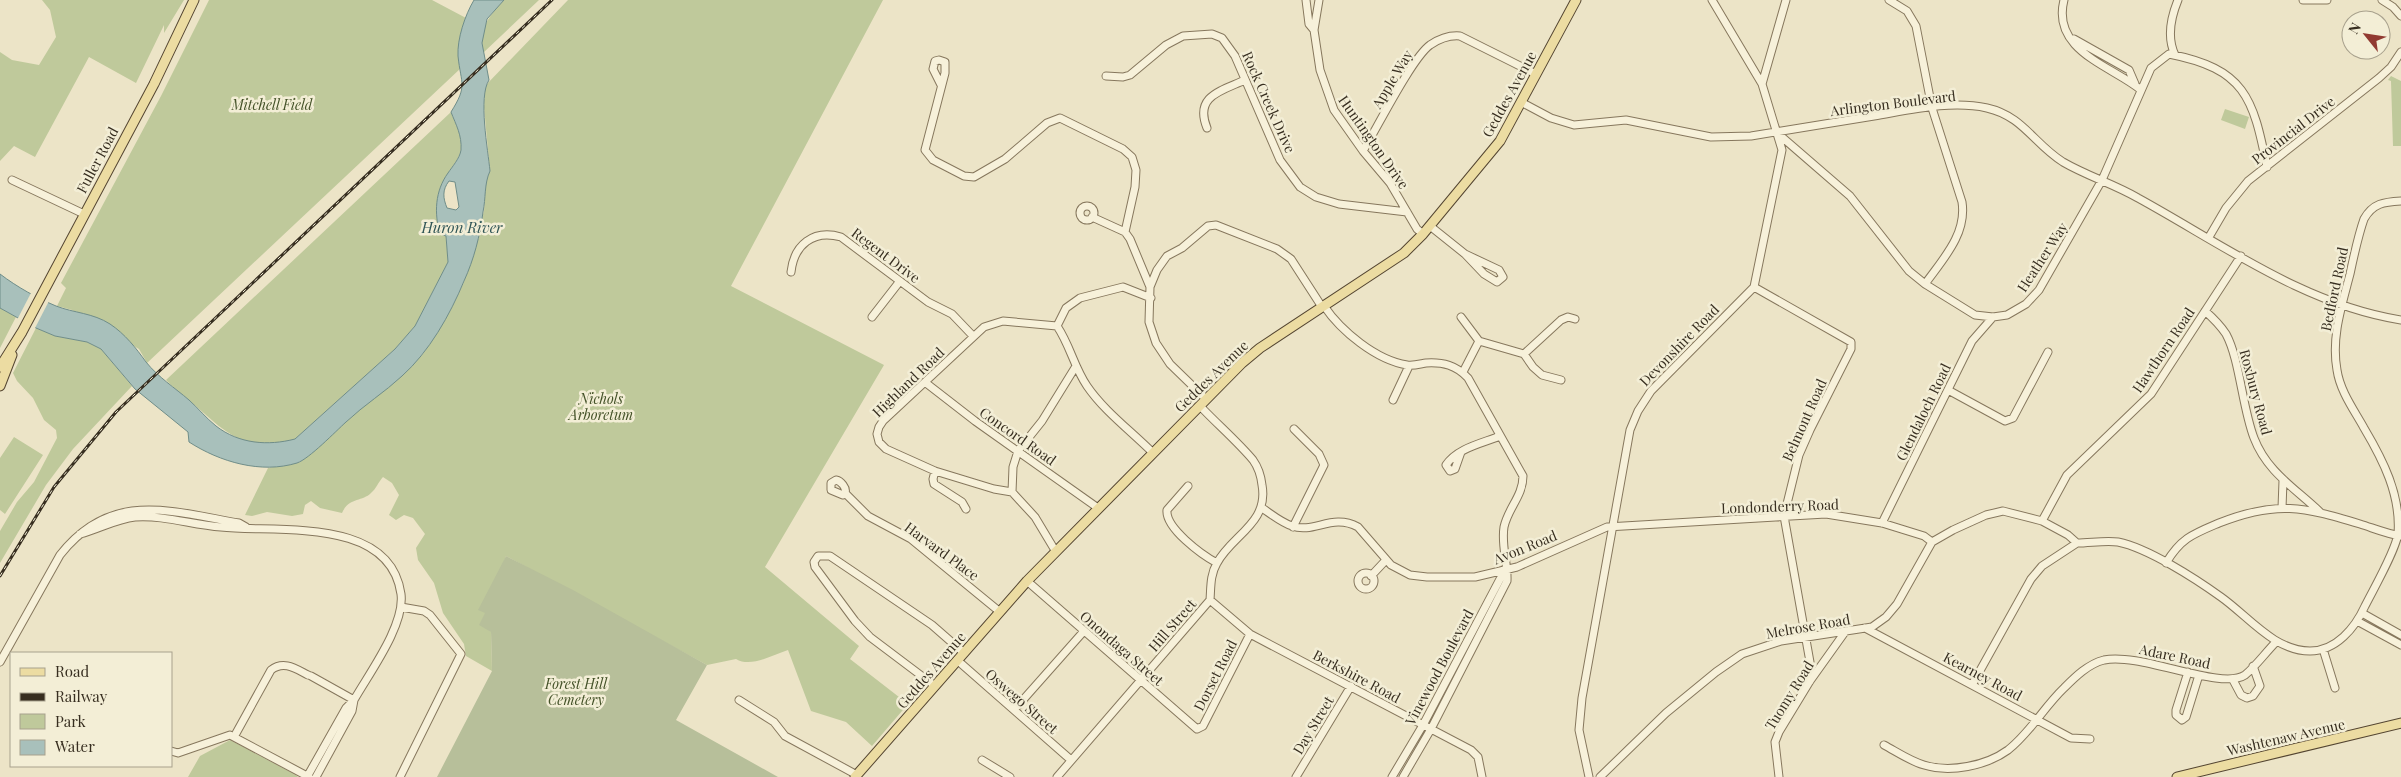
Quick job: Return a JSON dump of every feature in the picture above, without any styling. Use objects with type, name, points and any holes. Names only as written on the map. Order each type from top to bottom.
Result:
[{"type":"main road","name":"Fuller Road","points":[[0,367],[22,332],[154,84],[194,0]]},
{"type":"main road","name":"Geddes Avenue","points":[[856,776],[1027,581],[1203,402],[1260,348],[1404,253],[1423,234],[1500,141],[1576,0]]},
{"type":"main road","name":"Fuller Road","points":[[0,386],[22,332]]},
{"type":"main road","name":"Washtenaw Avenue","points":[[2177,777],[2401,723]]},
{"type":"street","name":"Huntington Drive","points":[[1306,0],[1309,24],[1314,30],[1317,56],[1329,99],[1363,151],[1390,183],[1423,234]]},
{"type":"street","points":[[1314,30],[1319,0]]},
{"type":"street","points":[[1712,0],[1762,84],[1782,150],[1754,287]]},
{"type":"street","points":[[1762,84],[1786,0]]},
{"type":"street","points":[[1889,0],[1907,11],[1916,26],[1932,108],[1964,215],[1957,237],[1925,284]]},
{"type":"street","points":[[2064,0],[2062,20],[2081,53],[2135,84],[2141,90]]},
{"type":"street","points":[[2178,0],[2171,22],[2171,47],[2175,55],[2207,65],[2238,83],[2250,101],[2258,125],[2267,166]]},
{"type":"street","points":[[2303,0],[2327,0]]},
{"type":"street","points":[[2382,0],[2393,7],[2401,16]]},
{"type":"street","name":"Rock Creek Drive","points":[[1106,76],[1123,78],[1130,75],[1171,41],[1190,34],[1212,34],[1222,38],[1236,56],[1280,160],[1300,187],[1316,197],[1339,204],[1407,212]]},
{"type":"street","name":"Apple Way","points":[[1363,151],[1422,52],[1440,40],[1460,36],[1536,74]]},
{"type":"street","name":"Provincial Drive","points":[[2208,237],[2236,194],[2267,166],[2379,78],[2391,67],[2401,52]]},
{"type":"street","name":"Heather Way","points":[[1776,132],[1850,196],[1909,271],[1925,284],[1975,315],[1993,317],[2007,315],[2018,310],[2038,290],[2102,180],[2137,106],[2141,90],[2151,68],[2169,54],[2175,55]]},
{"type":"street","points":[[1208,128],[1203,117],[1205,104],[1216,93],[1245,80]]},
{"type":"street","points":[[941,85],[934,117],[925,144],[928,156],[969,177],[978,176],[1005,159],[1048,123],[1060,118],[1123,149],[1132,157],[1136,170],[1135,187],[1125,232],[1150,287],[1149,322],[1156,343],[1170,364],[1253,461],[1262,480],[1264,500],[1262,508],[1292,527],[1324,465],[1319,454],[1294,429]]},
{"type":"street","name":"Arlington Boulevard","points":[[1521,102],[1551,118],[1574,125],[1626,120],[1639,121],[1721,138],[1776,132],[1932,108],[1968,106],[2001,112],[2021,124],[2058,158],[2136,196],[2304,291],[2375,315],[2401,320]]},
{"type":"street","points":[[12,180],[84,214]]},
{"type":"street","name":"Bedford Road","points":[[2362,613],[2399,535],[2398,513],[2388,472],[2344,392],[2337,371],[2336,332],[2361,228],[2368,212],[2384,202],[2401,202]]},
{"type":"street","points":[[1092,216],[1125,232]]},
{"type":"street","points":[[1150,287],[1156,270],[1167,256],[1182,248],[1208,226],[1216,225],[1277,249],[1290,259],[1335,321],[1352,337],[1387,358],[1409,366],[1444,364],[1462,372],[1479,341]]},
{"type":"street","points":[[1430,226],[1465,254],[1484,274],[1497,282],[1503,277],[1499,270],[1465,254]]},
{"type":"street","name":"Regent Drive","points":[[791,272],[792,260],[801,245],[811,238],[832,234],[850,243],[928,302],[952,314],[973,336]]},
{"type":"street","name":"Hawthorn Road","points":[[2042,521],[2067,475],[2151,394],[2241,256]]},
{"type":"street","points":[[1143,271],[1156,270]]},
{"type":"street","points":[[872,317],[900,281]]},
{"type":"street","points":[[1151,298],[1123,287],[1080,298],[1066,308],[1056,326],[1065,338],[1076,366],[1094,396],[1152,453]]},
{"type":"street","name":"Belmont Road","points":[[1754,287],[1851,342],[1851,349],[1810,430],[1800,456],[1784,516],[1810,662],[1810,681]]},
{"type":"street","name":"Devonshire Road","points":[[1589,777],[1579,730],[1580,720],[1623,460],[1630,430],[1638,411],[1651,391],[1754,287]]},
{"type":"street","name":"Roxbury Road","points":[[2205,311],[2219,324],[2229,340],[2254,438],[2268,464],[2283,481],[2320,512]]},
{"type":"street","points":[[1524,354],[1561,320],[1568,316],[1575,319]]},
{"type":"street","points":[[1461,317],[1479,341],[1524,354],[1533,367],[1542,374],[1561,380]]},
{"type":"street","name":"Glendaloch Road","points":[[1882,523],[1972,341],[1993,317]]},
{"type":"street","name":"Highland Road","points":[[1012,492],[994,489],[935,471],[886,449],[879,442],[877,434],[881,424],[984,327],[996,322],[1056,326]]},
{"type":"street","points":[[1948,390],[1998,418],[2009,420],[2013,418],[2048,352]]},
{"type":"street","points":[[1056,552],[1035,517],[1012,492],[1013,467],[1018,451],[1042,420],[1076,366]]},
{"type":"street","points":[[1393,400],[1409,366]]},
{"type":"street","name":"Vinewood Boulevard","points":[[1403,777],[1432,729],[1507,582],[1508,569],[1503,544],[1504,530],[1507,518],[1521,492],[1522,476],[1462,372]]},
{"type":"street","name":"Concord Road","points":[[926,382],[975,421],[1098,508]]},
{"type":"street","points":[[1461,452],[1500,436]]},
{"type":"street","points":[[935,471],[934,484],[962,502],[966,509]]},
{"type":"street","points":[[2282,508],[2283,481]]},
{"type":"street","points":[[1188,486],[1167,510],[1168,521],[1187,541],[1217,563]]},
{"type":"street","name":"Harvard Place","points":[[845,493],[868,516],[910,539],[1000,612]]},
{"type":"street","name":"Hill Street","points":[[1057,777],[1210,600],[1211,578],[1217,563],[1228,549],[1248,530],[1262,508]]},
{"type":"street","points":[[2166,564],[2179,544],[2193,534],[2258,509],[2282,508],[2320,512],[2399,535]]},
{"type":"street","points":[[1932,542],[1986,515],[2003,511],[2042,521],[2068,535],[2077,543]]},
{"type":"street","name":"Londonderry Road","points":[[1612,527],[1826,514],[1882,523],[1924,536],[1932,542]]},
{"type":"street","points":[[0,662],[53,565],[66,546],[80,534],[123,519],[151,516],[175,518],[219,527],[246,527],[304,532],[349,538],[370,546],[393,571],[399,586],[401,607],[396,626],[354,700],[346,708],[308,777],[234,737],[226,735],[178,753],[172,751]]},
{"type":"street","name":"Avon Road","points":[[1292,527],[1304,527],[1331,522],[1352,524],[1358,527],[1386,560],[1403,572],[1427,577],[1475,577],[1516,567],[1599,529],[1612,527]]},
{"type":"street","name":"Melrose Road","points":[[1600,777],[1666,713],[1736,658],[1761,646],[1805,636],[1872,627],[1892,610],[1932,542]]},
{"type":"street","points":[[1972,685],[2031,579],[2042,566],[2077,543],[2117,542],[2166,564],[2222,597],[2276,642],[2310,651],[2323,649],[2345,636],[2362,613],[2401,635]]},
{"type":"street","points":[[935,686],[870,637],[854,621],[815,567],[815,559],[822,554],[830,556],[932,625],[964,653]]},
{"type":"street","points":[[1371,576],[1386,560]]},
{"type":"street","name":"Vinewood Boulevard","points":[[1392,777],[1423,725],[1500,579],[1508,569]]},
{"type":"street","name":"Onondaga Street","points":[[1027,581],[1194,728],[1201,728]]},
{"type":"street","name":"Berkshire Road","points":[[1210,600],[1250,634],[1474,752],[1482,777]]},
{"type":"street","points":[[400,777],[461,654],[430,615],[424,611],[401,607]]},
{"type":"street","points":[[2357,621],[2401,645]]},
{"type":"street","name":"Kearney Road","points":[[1865,628],[2071,738],[2090,739]]},
{"type":"street","points":[[1014,710],[1084,631]]},
{"type":"street","name":"Tuomy Road","points":[[1779,777],[1774,742],[1810,681],[1845,632]]},
{"type":"street","name":"Dorset Road","points":[[1201,728],[1250,634]]},
{"type":"street","points":[[2253,666],[2260,686],[2253,696],[2248,698],[2241,694],[2234,680],[2245,675],[2253,666],[2276,642]]},
{"type":"street","points":[[2323,649],[2335,688]]},
{"type":"street","name":"Adare Road","points":[[1884,745],[1926,766],[1949,768],[1971,766],[1991,760],[2008,750],[2024,734],[2049,702],[2071,681],[2090,666],[2104,660],[2130,659],[2199,675],[2234,680]]},
{"type":"street","name":"Oswego Street","points":[[957,660],[1071,760]]},
{"type":"street","points":[[234,737],[271,670],[275,667],[289,666],[354,700]]},
{"type":"street","points":[[2188,672],[2176,710],[2176,715],[2182,720],[2186,717],[2199,675]]},
{"type":"street","name":"Day Street","points":[[1296,777],[1351,686]]},
{"type":"street","points":[[316,777],[352,711],[354,700]]},
{"type":"street","points":[[739,700],[771,719],[785,736],[856,776]]},
{"type":"street","points":[[982,760],[1010,777]]},
{"type":"green space","points":[[42,0],[184,0],[164,33],[164,25],[136,83],[89,57],[35,157],[14,146],[0,161],[0,52],[12,60],[39,65],[56,37],[50,10]]},
{"type":"green space","name":"Mitchell Field","points":[[209,0],[432,0],[466,18],[460,43],[461,68],[147,363],[139,349],[72,310],[57,306],[66,288],[61,283],[161,96]]},
{"type":"green space","points":[[504,0],[539,0],[483,53],[482,37],[486,23]]},
{"type":"green space","name":"Nichols Arboretum","points":[[568,0],[883,0],[731,286],[884,365],[765,567],[859,646],[850,659],[908,704],[872,746],[846,722],[811,711],[788,650],[755,661],[748,662],[736,659],[707,665],[506,556],[485,613],[491,632],[492,671],[466,656],[464,644],[443,613],[434,583],[418,560],[416,548],[425,534],[413,518],[404,515],[396,520],[389,515],[399,495],[392,483],[383,477],[371,493],[348,504],[342,513],[320,508],[311,501],[305,505],[303,514],[292,516],[267,512],[252,516],[245,515],[268,468],[300,462],[423,354],[450,311],[464,282],[484,211],[486,180],[490,171],[484,107],[485,86]]},
{"type":"green space","points":[[2391,76],[2401,81],[2401,146],[2393,146],[2391,81],[2388,80]]},
{"type":"green space","points":[[2225,109],[2249,117],[2245,129],[2221,120]]},
{"type":"green space","points":[[451,112],[460,135],[461,149],[440,190],[437,205],[438,227],[440,234],[446,236],[448,262],[415,326],[395,349],[295,439],[277,443],[261,444],[248,442],[236,437],[214,422],[166,380]]},
{"type":"green space","points":[[0,308],[16,317],[0,348]]},
{"type":"green space","points":[[36,328],[55,336],[87,342],[101,349],[132,386],[73,449],[46,485],[0,563],[0,531],[17,502],[34,482],[57,438],[56,430],[44,420],[33,398],[17,381],[13,373]]},
{"type":"green space","points":[[14,437],[43,455],[5,514],[0,510],[0,458]]},
{"type":"green space","name":"Forest Hill Cemetery","points":[[506,556],[573,590],[707,665],[676,720],[778,777],[437,777],[492,671],[491,632],[479,625],[485,613],[478,610]]},
{"type":"green space","points":[[230,740],[298,777],[188,777],[200,756]]},
{"type":"water","name":"Huron River","points":[[474,0],[504,0],[487,19],[482,43],[489,80],[484,98],[484,111],[490,171],[480,230],[471,264],[445,320],[421,356],[395,382],[302,460],[283,466],[255,466],[227,460],[201,449],[189,442],[188,432],[135,389],[101,349],[87,342],[55,336],[0,308],[0,274],[20,288],[49,303],[90,315],[110,324],[121,332],[156,373],[189,400],[212,423],[225,432],[244,440],[264,443],[295,439],[395,349],[415,326],[448,262],[446,236],[440,234],[436,210],[440,187],[458,159],[461,150],[460,135],[451,112],[460,96],[462,79],[458,56],[459,42],[462,27]],"holes":[[[449,181],[455,182],[459,207],[456,210],[447,208],[444,194]]]},
{"type":"pier","points":[[32,291],[50,299],[34,330],[17,320]]},
{"type":"railway","points":[[0,576],[54,487],[116,412],[552,0]]}]
